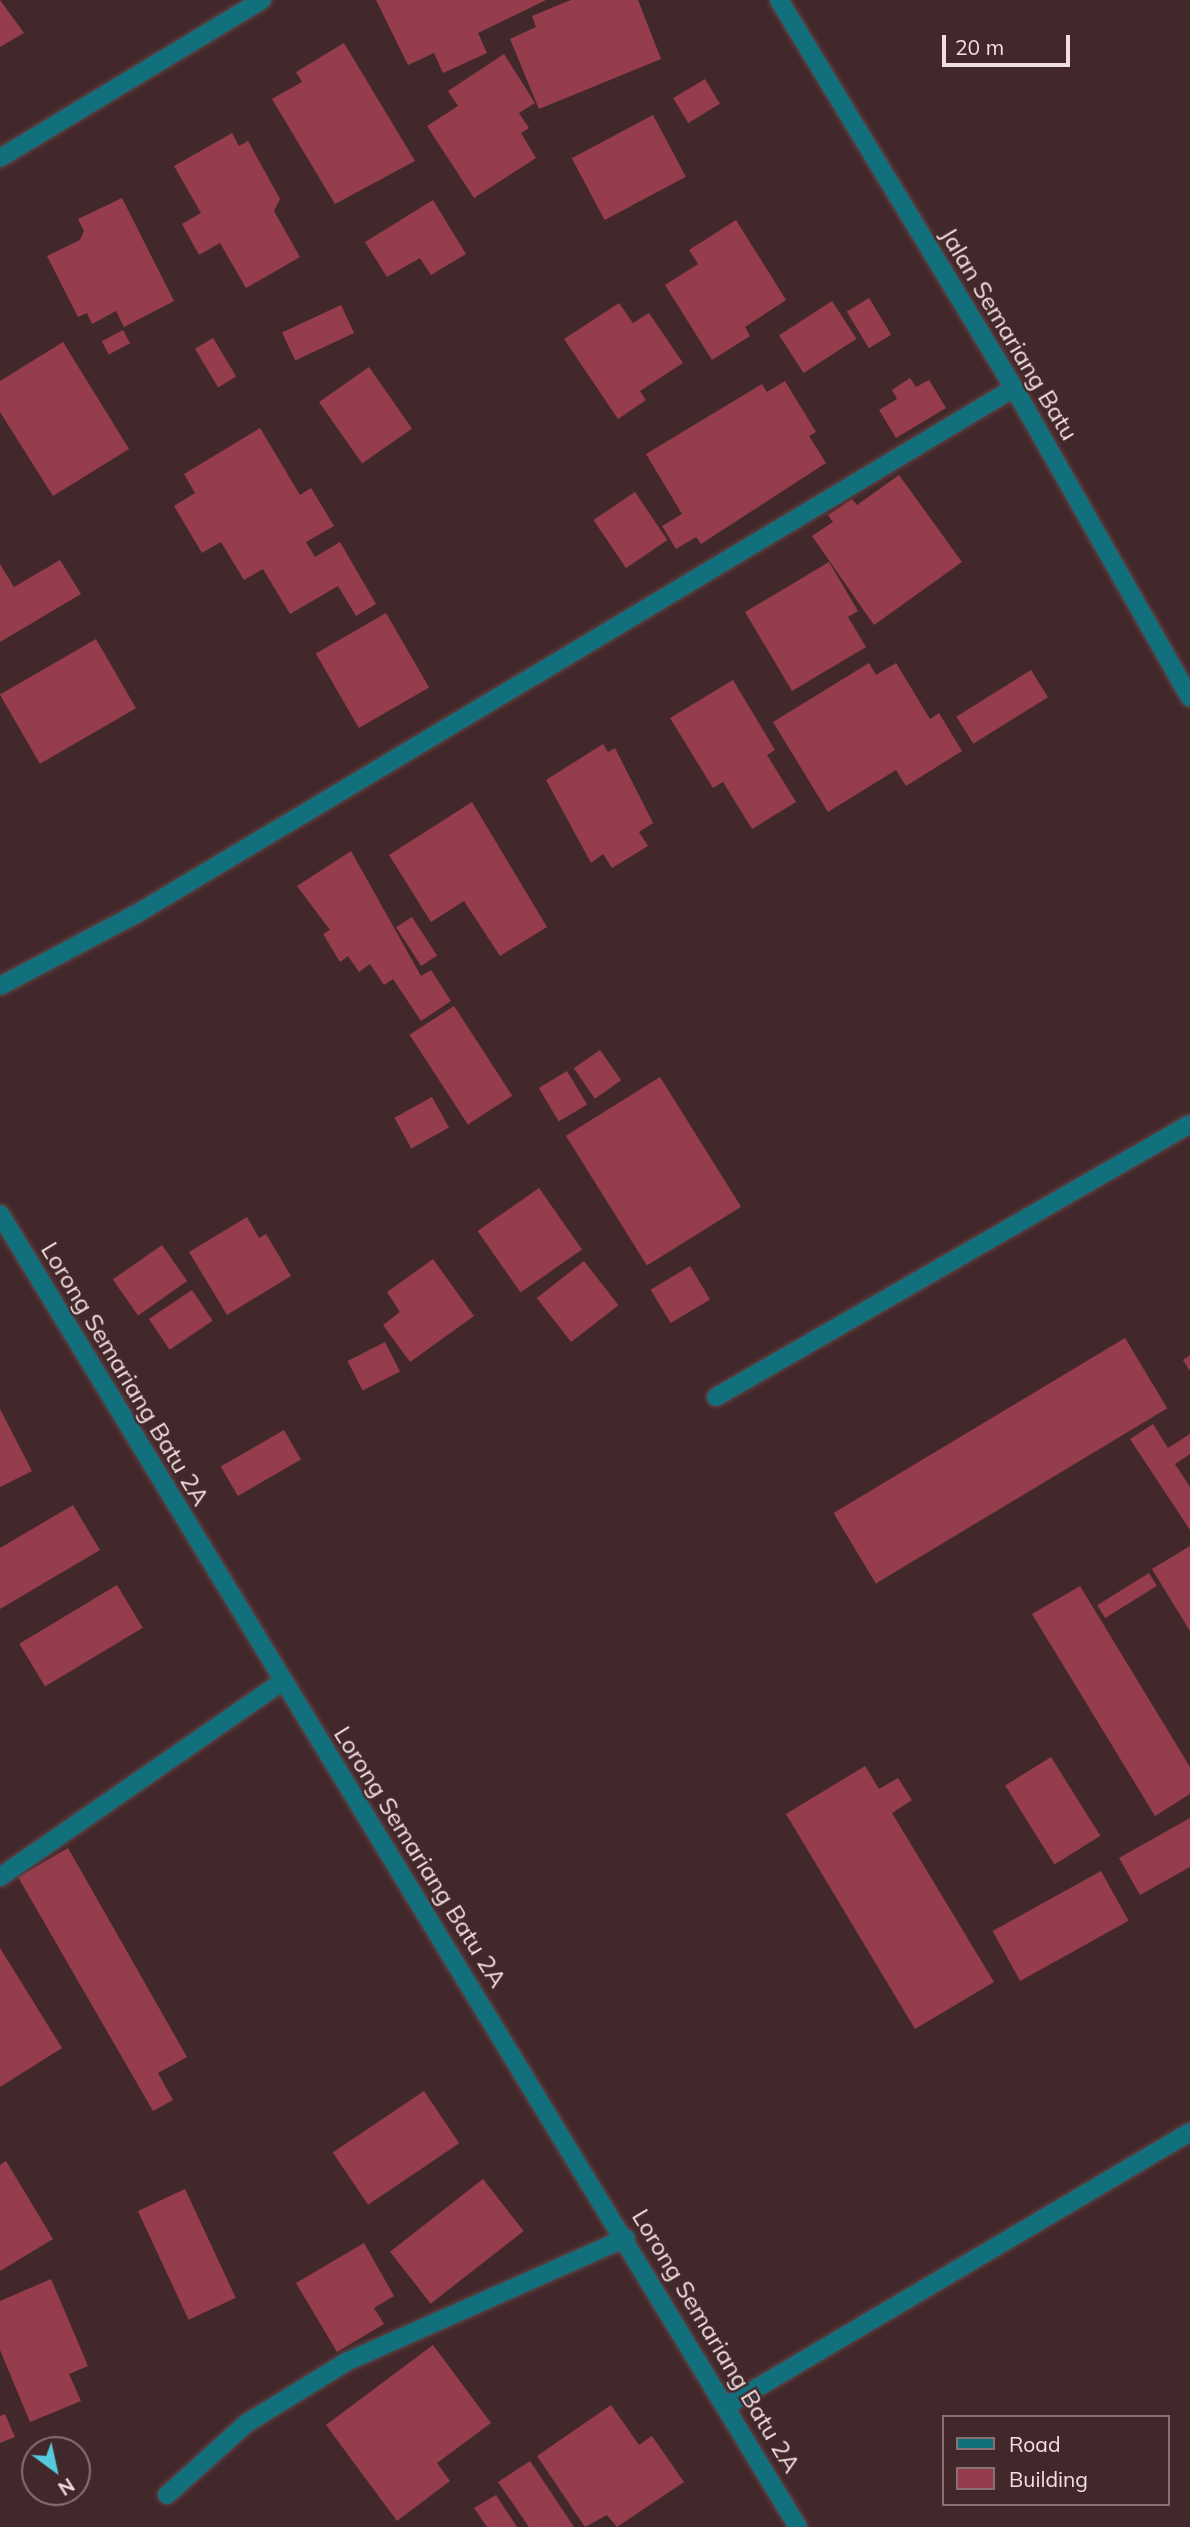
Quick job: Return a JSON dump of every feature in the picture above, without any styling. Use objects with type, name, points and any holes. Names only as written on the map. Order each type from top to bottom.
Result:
[{"type":"street","points":[[0,158],[262,0]]},
{"type":"street","name":"Jalan Semariang Batu","points":[[779,0],[1014,388],[1190,698]]},
{"type":"street","points":[[0,986],[138,913],[1014,388]]},
{"type":"street","points":[[716,1397],[1190,1124]]},
{"type":"street","name":"Lorong Semariang Batu 2A","points":[[0,1214],[282,1682],[728,2404],[798,2527]]},
{"type":"street","points":[[0,1877],[282,1682]]},
{"type":"street","points":[[728,2404],[1190,2132]]},
{"type":"street","points":[[167,2495],[247,2423],[346,2362],[626,2238]]},
{"type":"building","points":[[0,0],[24,33],[0,47]]},
{"type":"building","points":[[376,0],[546,0],[478,33],[487,53],[443,73],[434,53],[408,65]]},
{"type":"building","points":[[571,0],[638,0],[661,59],[539,109],[510,39],[536,27],[532,16]]},
{"type":"building","points":[[344,43],[415,161],[335,204],[272,99],[302,82],[296,72]]},
{"type":"building","points":[[504,54],[535,103],[519,113],[529,128],[521,133],[536,158],[474,198],[427,126],[458,106],[448,91]]},
{"type":"building","points":[[705,79],[720,104],[688,123],[673,98]]},
{"type":"building","points":[[653,115],[686,177],[605,220],[572,158]]},
{"type":"building","points":[[232,133],[239,146],[248,141],[280,199],[274,211],[300,257],[246,288],[220,243],[199,255],[182,224],[201,213],[174,166]]},
{"type":"building","points":[[122,198],[174,301],[124,327],[116,311],[92,324],[87,313],[78,317],[47,256],[80,240],[84,231],[78,219]]},
{"type":"building","points":[[433,200],[466,254],[431,275],[420,258],[387,277],[365,242]]},
{"type":"building","points":[[736,220],[786,300],[745,327],[750,336],[712,360],[665,285],[698,264],[689,250]]},
{"type":"building","points":[[869,298],[891,335],[869,348],[847,311]]},
{"type":"building","points":[[832,301],[857,339],[804,373],[779,335]]},
{"type":"building","points":[[619,303],[633,323],[649,313],[683,363],[640,391],[646,400],[618,419],[564,339]]},
{"type":"building","points":[[341,305],[354,333],[295,361],[282,332]]},
{"type":"building","points":[[123,330],[130,343],[109,355],[102,341]]},
{"type":"building","points":[[213,338],[236,377],[218,387],[195,349]]},
{"type":"building","points":[[63,342],[129,449],[53,496],[0,412],[0,381]]},
{"type":"building","points":[[369,367],[412,428],[362,463],[319,402]]},
{"type":"building","points":[[910,378],[916,387],[929,380],[946,408],[896,438],[879,410],[897,399],[892,390]]},
{"type":"building","points":[[785,381],[816,432],[809,436],[826,463],[701,544],[696,537],[676,549],[662,526],[682,514],[646,454],[762,384],[767,392]]},
{"type":"building","points":[[260,428],[300,495],[311,488],[334,526],[306,542],[315,557],[340,542],[376,604],[356,616],[338,586],[290,614],[263,569],[244,580],[221,542],[202,553],[174,506],[195,493],[184,474]]},
{"type":"building","points":[[899,475],[962,562],[874,625],[812,536],[833,522],[828,515],[852,499],[857,505]]},
{"type":"building","points":[[635,492],[667,540],[626,568],[594,520]]},
{"type":"building","points":[[60,560],[81,594],[0,642],[0,564],[14,587]]},
{"type":"building","points":[[829,562],[858,611],[848,617],[866,647],[792,691],[745,612]]},
{"type":"building","points":[[386,613],[429,687],[359,728],[316,654]]},
{"type":"building","points":[[96,639],[136,708],[40,764],[0,694]]},
{"type":"building","points":[[869,663],[876,675],[896,663],[930,719],[939,713],[962,751],[906,786],[896,770],[828,812],[773,722]]},
{"type":"building","points":[[1031,670],[1048,697],[973,744],[956,717]]},
{"type":"building","points":[[733,680],[775,750],[767,755],[796,802],[752,829],[723,782],[713,788],[670,718]]},
{"type":"building","points":[[603,744],[608,752],[615,748],[653,823],[639,832],[648,846],[612,868],[603,854],[591,863],[546,780]]},
{"type":"building","points":[[472,802],[547,927],[500,956],[464,901],[431,922],[389,855]]},
{"type":"building","points":[[351,851],[421,976],[431,970],[451,1001],[421,1021],[393,979],[384,985],[370,964],[359,972],[348,956],[340,962],[323,934],[330,930],[297,886]]},
{"type":"building","points":[[412,917],[437,956],[421,966],[396,927]]},
{"type":"building","points":[[454,1006],[512,1096],[468,1125],[410,1035]]},
{"type":"building","points":[[600,1050],[621,1080],[595,1099],[574,1068]]},
{"type":"building","points":[[567,1071],[587,1104],[559,1121],[539,1088]]},
{"type":"building","points":[[660,1077],[741,1207],[647,1266],[566,1136]]},
{"type":"building","points":[[432,1097],[449,1128],[411,1148],[394,1118]]},
{"type":"building","points":[[539,1188],[582,1249],[521,1292],[478,1231]]},
{"type":"building","points":[[247,1217],[259,1238],[266,1234],[291,1276],[227,1315],[189,1252]]},
{"type":"building","points":[[162,1245],[187,1281],[138,1315],[113,1279]]},
{"type":"building","points":[[433,1259],[474,1316],[410,1362],[383,1325],[400,1312],[387,1292]]},
{"type":"building","points":[[584,1261],[618,1305],[571,1342],[537,1298]]},
{"type":"building","points":[[690,1266],[710,1299],[671,1323],[651,1290]]},
{"type":"building","points":[[192,1290],[213,1321],[170,1350],[149,1319]]},
{"type":"building","points":[[1125,1338],[1167,1408],[876,1583],[834,1513]]},
{"type":"building","points":[[385,1342],[400,1371],[363,1390],[348,1361]]},
{"type":"building","points":[[1190,1355],[1190,1371],[1183,1360]]},
{"type":"building","points":[[0,1409],[32,1471],[0,1487]]},
{"type":"building","points":[[1153,1424],[1168,1448],[1190,1434],[1190,1454],[1175,1464],[1190,1487],[1190,1530],[1130,1439]]},
{"type":"building","points":[[284,1430],[301,1459],[238,1496],[221,1466]]},
{"type":"building","points":[[73,1505],[100,1550],[0,1609],[0,1548]]},
{"type":"building","points":[[1190,1546],[1190,1631],[1152,1569]]},
{"type":"building","points":[[1149,1573],[1157,1586],[1105,1618],[1097,1605]]},
{"type":"building","points":[[117,1585],[143,1628],[45,1687],[19,1644]]},
{"type":"building","points":[[1080,1586],[1190,1767],[1190,1794],[1155,1816],[1032,1614]]},
{"type":"building","points":[[1051,1757],[1100,1836],[1054,1864],[1005,1786]]},
{"type":"building","points":[[865,1766],[879,1789],[898,1778],[912,1800],[892,1813],[994,1982],[915,2029],[786,1814]]},
{"type":"building","points":[[1190,1818],[1190,1867],[1140,1895],[1119,1858]]},
{"type":"building","points":[[68,1848],[187,2057],[158,2073],[173,2100],[153,2111],[18,1877]]},
{"type":"building","points":[[1101,1871],[1129,1921],[1020,1981],[993,1931]]},
{"type":"building","points":[[0,1948],[62,2048],[0,2087]]},
{"type":"building","points":[[424,2091],[459,2143],[368,2205],[333,2153]]},
{"type":"building","points":[[6,2161],[53,2239],[0,2271],[0,2165]]},
{"type":"building","points":[[483,2179],[524,2231],[431,2304],[390,2252]]},
{"type":"building","points":[[185,2189],[236,2298],[189,2320],[138,2211]]},
{"type":"building","points":[[364,2243],[394,2296],[374,2308],[384,2324],[337,2352],[296,2283]]},
{"type":"building","points":[[51,2279],[88,2366],[69,2374],[81,2401],[30,2422],[0,2350],[0,2301]]},
{"type":"building","points":[[433,2345],[491,2423],[437,2463],[450,2481],[397,2521],[326,2425]]},
{"type":"building","points":[[611,2405],[639,2445],[652,2436],[684,2482],[617,2527],[607,2515],[585,2527],[537,2456]]},
{"type":"building","points":[[5,2414],[15,2437],[0,2443],[0,2416]]},
{"type":"building","points":[[530,2461],[574,2527],[529,2527],[498,2482]]},
{"type":"building","points":[[496,2495],[517,2527],[487,2527],[474,2508]]}]
